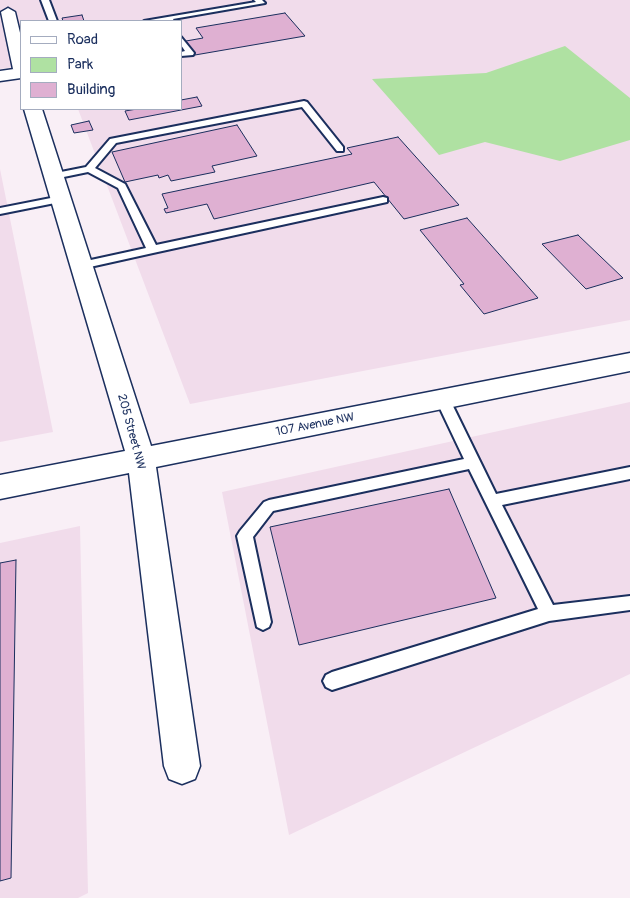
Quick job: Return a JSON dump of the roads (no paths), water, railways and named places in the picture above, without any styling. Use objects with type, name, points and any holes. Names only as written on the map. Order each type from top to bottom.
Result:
[{"type":"street","points":[[8,12],[18,41],[20,60]]},
{"type":"street","points":[[0,76],[20,73]]},
{"type":"street","name":"205 Street NW","points":[[33,110],[141,459],[182,766]]},
{"type":"street","name":"107 Avenue NW","points":[[0,487],[630,362]]},
{"type":"lane","points":[[45,0],[53,20]]},
{"type":"lane","points":[[169,20],[261,3],[258,0]]},
{"type":"lane","points":[[182,41],[190,53],[182,54]]},
{"type":"lane","points":[[0,211],[58,187],[89,169],[113,141],[304,104],[340,149]]},
{"type":"lane","points":[[89,169],[122,186],[153,250]]},
{"type":"lane","points":[[81,265],[383,200]]},
{"type":"lane","points":[[443,400],[492,502],[549,613]]},
{"type":"lane","points":[[263,622],[245,536],[270,506],[473,463]]},
{"type":"lane","points":[[492,502],[630,473]]},
{"type":"lane","points":[[332,681],[549,613],[630,603]]}]
